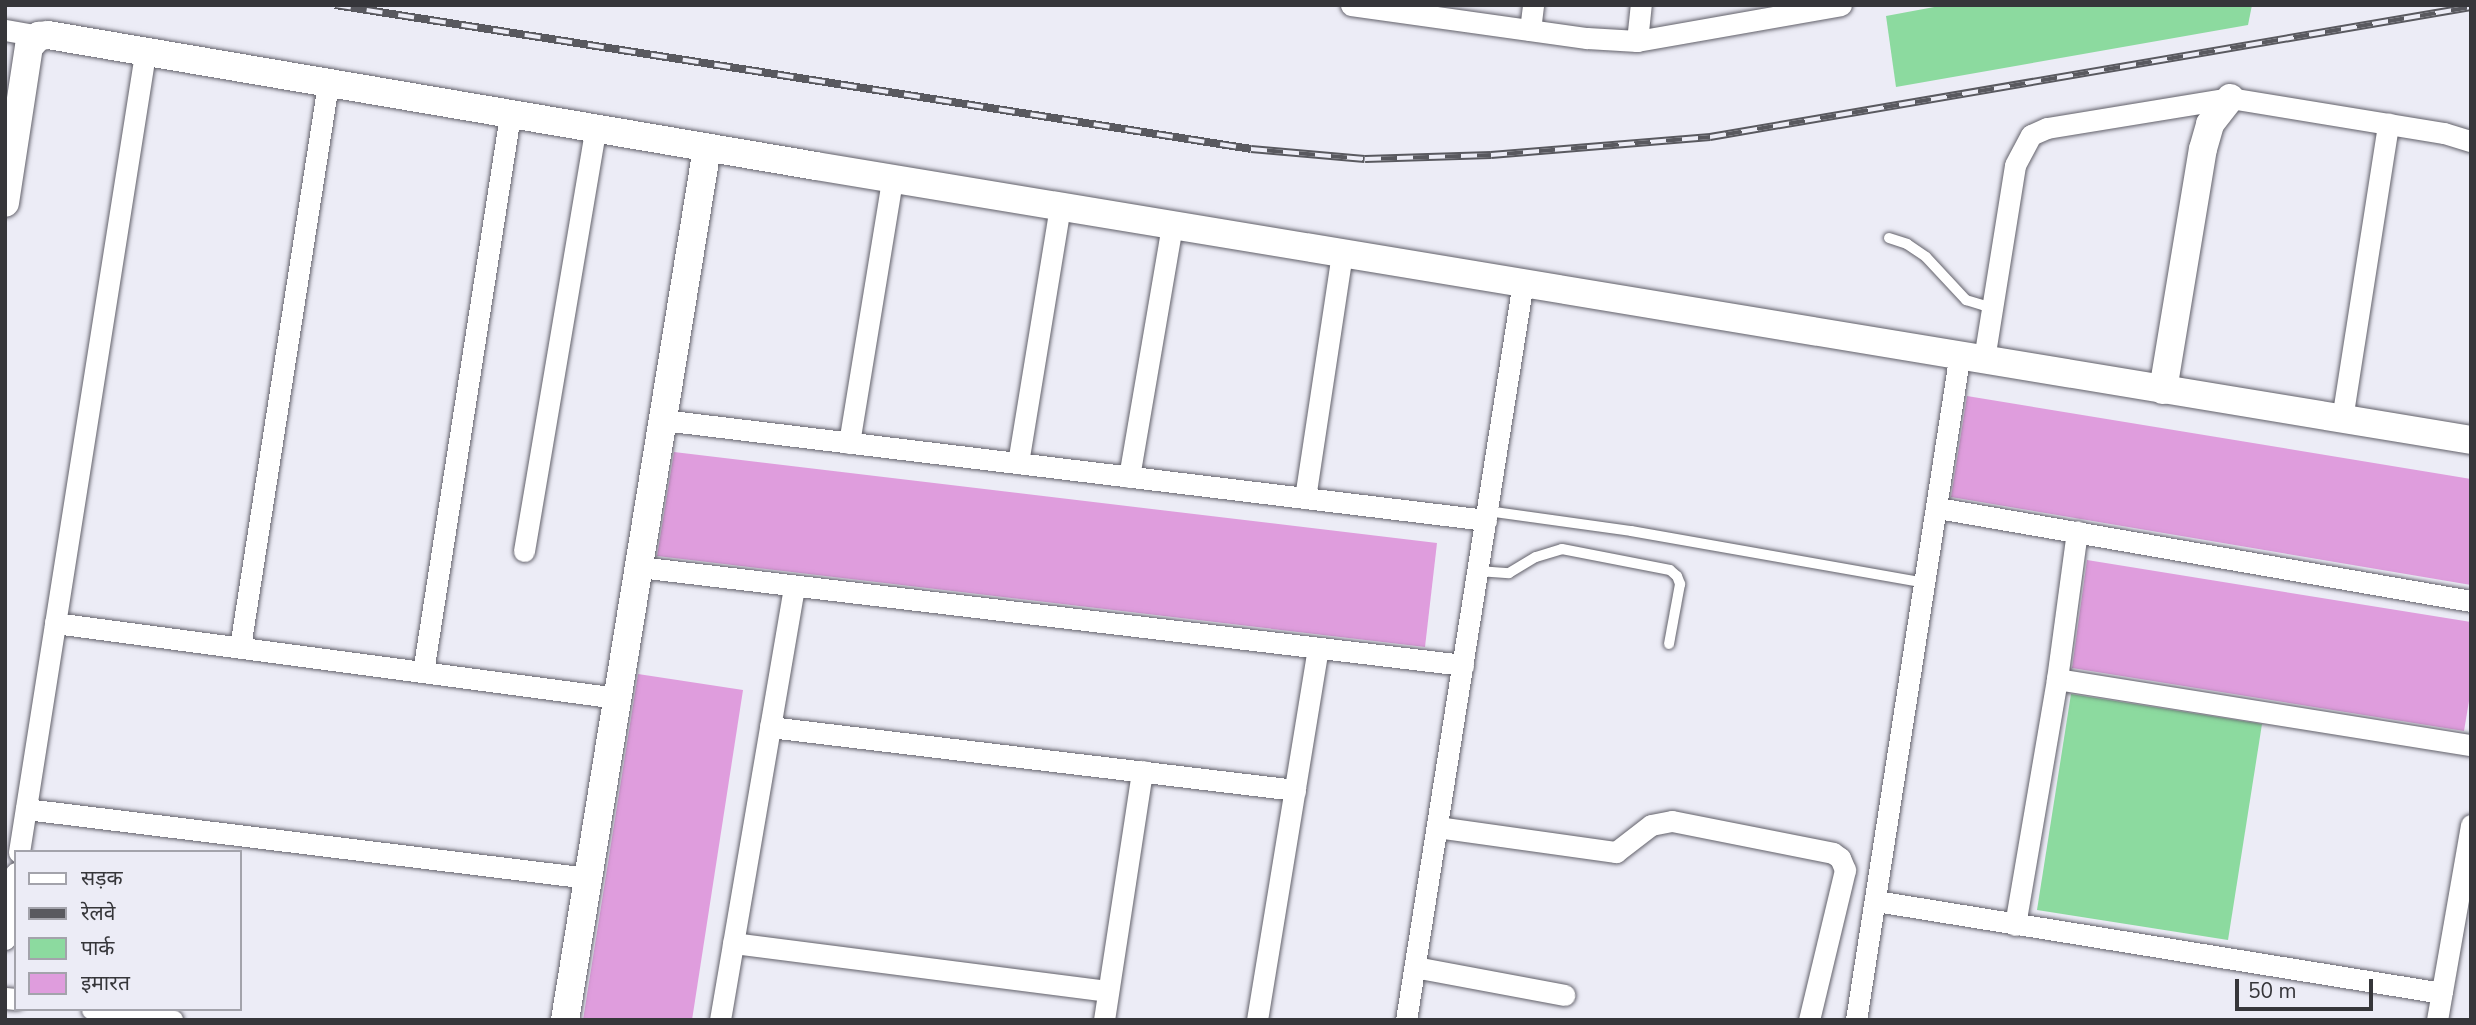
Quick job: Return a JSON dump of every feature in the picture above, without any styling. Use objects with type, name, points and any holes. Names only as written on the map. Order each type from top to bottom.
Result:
[{"type":"street","points":[[1351,5],[1530,30],[1637,41],[1841,5]]},
{"type":"street","points":[[1530,30],[1532,5]]},
{"type":"street","points":[[1637,41],[1641,5]]},
{"type":"street","points":[[5,30],[48,35],[145,54],[892,179],[2471,440]]},
{"type":"street","points":[[5,203],[10,132],[29,47],[39,36]]},
{"type":"street","points":[[19,850],[145,54]]},
{"type":"street","points":[[240,648],[328,84]]},
{"type":"street","points":[[2164,390],[2203,149],[2210,124],[2230,97]]},
{"type":"street","points":[[1856,1020],[1938,509],[1972,356],[1992,308],[2015,166],[2031,135],[2047,128],[2230,97],[2444,133],[2471,141]]},
{"type":"street","points":[[423,672],[510,115]]},
{"type":"street","points":[[2342,419],[2388,124]]},
{"type":"street","points":[[524,551],[595,129]]},
{"type":"street","points":[[565,1020],[707,148]]},
{"type":"street","points":[[849,443],[892,179]]},
{"type":"street","points":[[1018,463],[1060,206]]},
{"type":"street","points":[[1129,477],[1172,225]]},
{"type":"street","points":[[1305,498],[1342,252]]},
{"type":"street","points":[[1406,1020],[1523,282]]},
{"type":"street","points":[[663,420],[1305,498],[1487,515]]},
{"type":"street","points":[[1938,509],[2471,601]]},
{"type":"street","points":[[2015,925],[2057,679],[2077,531]]},
{"type":"street","points":[[639,567],[1463,665]]},
{"type":"street","points":[[720,1020],[794,586]]},
{"type":"street","points":[[55,622],[617,698]]},
{"type":"street","points":[[1257,1020],[1318,648]]},
{"type":"street","points":[[2057,679],[2471,745]]},
{"type":"street","points":[[770,727],[1295,790]]},
{"type":"street","points":[[1104,1020],[1142,771]]},
{"type":"street","points":[[26,809],[588,878]]},
{"type":"street","points":[[1437,827],[1616,852],[1651,825],[1672,821],[1833,853],[1840,858],[1845,870],[1809,1020]]},
{"type":"street","points":[[2437,1020],[2471,825]]},
{"type":"street","points":[[5,939],[14,885]]},
{"type":"street","points":[[1876,901],[2442,993]]},
{"type":"street","points":[[733,943],[1108,991]]},
{"type":"street","points":[[1415,968],[1564,996]]},
{"type":"street","points":[[107,1011],[172,1020]]},
{"type":"lane","points":[[1889,238],[1907,244],[1926,257],[1966,300],[1992,308]]},
{"type":"lane","points":[[1487,515],[1631,531],[1926,583]]},
{"type":"lane","points":[[1478,571],[1509,573],[1536,557],[1562,549],[1670,570],[1677,576],[1680,584],[1669,645]]},
{"type":"green space","points":[[1945,5],[2252,5],[2248,25],[1896,87],[1886,16]]},
{"type":"green space","points":[[2071,694],[2262,724],[2228,940],[2037,910]]},
{"type":"building","points":[[1967,396],[2471,479],[2471,585],[1951,497]]},
{"type":"building","points":[[674,452],[1437,543],[1425,647],[657,556]]},
{"type":"building","points":[[2087,560],[2471,622],[2471,689],[2464,731],[2072,668]]},
{"type":"building","points":[[638,674],[743,690],[692,1020],[583,1020]]},
{"type":"railway","points":[[335,5],[1251,149],[1365,159],[1491,155],[1710,137],[2471,7]]}]
